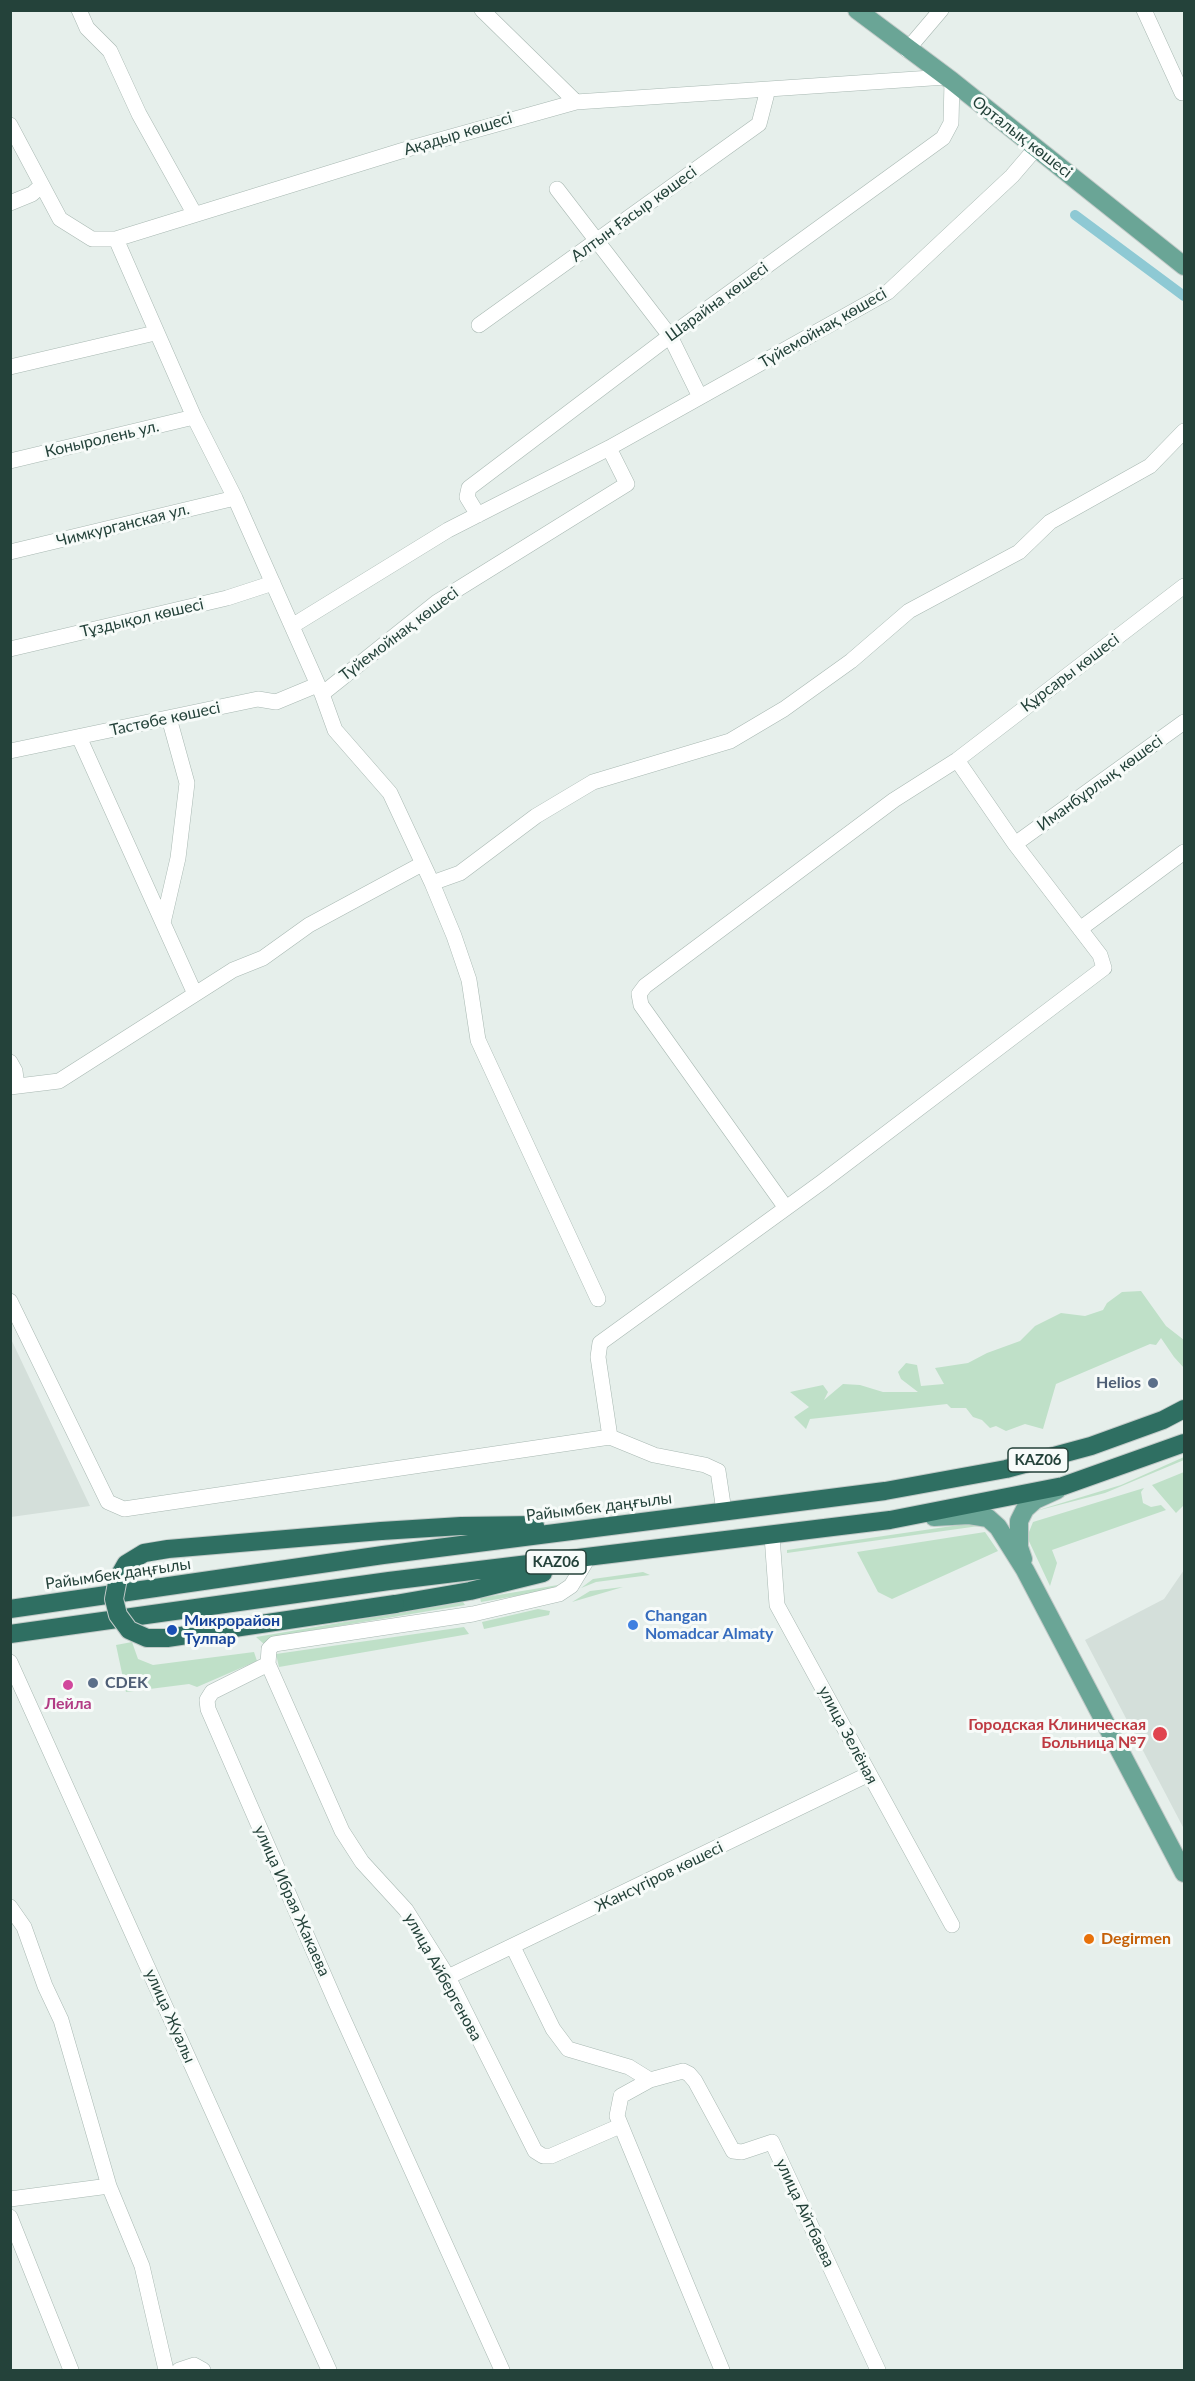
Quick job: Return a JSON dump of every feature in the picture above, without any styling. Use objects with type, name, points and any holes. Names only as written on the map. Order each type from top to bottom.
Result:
[{"type":"highway","name":"Райымбек даңғылы","points":[[10,1609],[615,1525],[885,1491],[1006,1469],[1091,1446],[1185,1409]]},
{"type":"highway","name":"KАZ06","points":[[10,1634],[388,1581],[620,1555],[890,1520],[1064,1486],[1185,1443]]},
{"type":"highway","points":[[615,1525],[461,1526],[168,1549],[144,1553],[126,1564],[118,1578],[114,1599],[118,1615],[129,1629],[147,1638],[167,1638],[470,1591],[620,1555]]},
{"type":"main road","name":"Орталық көшесі","points":[[857,10],[907,50],[949,79],[1185,266]]},
{"type":"main road","points":[[1025,1570],[1019,1547],[1019,1521],[1025,1509],[1035,1500],[1064,1486]]},
{"type":"main road","points":[[890,1520],[969,1515],[988,1518],[998,1527],[1025,1570],[1185,1873]]},
{"type":"street","points":[[78,10],[87,28],[110,51],[140,114],[194,213]]},
{"type":"street","points":[[482,10],[576,102]]},
{"type":"street","points":[[907,50],[941,10]]},
{"type":"street","points":[[1144,10],[1183,92]]},
{"type":"street","name":"Ақадыр көшесі","points":[[10,125],[16,149],[60,219],[75,231],[92,239],[116,239],[194,213],[530,112],[576,102],[949,79]]},
{"type":"street","name":"Шарайна көшесі","points":[[478,515],[467,496],[469,488],[670,336],[944,138],[951,123],[949,79]]},
{"type":"street","name":"Алтын Ғасыр көшесі","points":[[479,325],[759,124],[768,89]]},
{"type":"street","name":"Түйемойнақ көшесі","points":[[292,626],[372,574],[478,515],[609,448],[888,292],[1012,176],[1036,148]]},
{"type":"street","points":[[10,203],[32,194],[41,186]]},
{"type":"street","points":[[557,189],[670,336],[700,397]]},
{"type":"street","points":[[116,239],[155,333],[235,498],[273,583],[335,730],[390,793],[432,884],[454,936],[469,980],[478,1040],[598,1299]]},
{"type":"street","points":[[10,367],[155,333]]},
{"type":"street","name":"Коныролень ул.","points":[[10,461],[194,417]]},
{"type":"street","points":[[432,884],[460,873],[536,816],[593,782],[730,741],[784,709],[851,662],[909,611],[1020,552],[1050,522],[1150,466],[1185,431]]},
{"type":"street","name":"Түйемойнақ көшесі","points":[[320,690],[437,602],[627,484],[609,448]]},
{"type":"street","name":"Чимкурганская ул.","points":[[10,552],[235,498]]},
{"type":"street","name":"Тұздықол көшесі","points":[[10,649],[227,598],[273,583]]},
{"type":"street","name":"Құрсары көшесі","points":[[786,1208],[641,1005],[639,994],[645,986],[894,800],[957,760],[1185,586]]},
{"type":"street","name":"Тастөбе көшесі","points":[[10,752],[258,699],[276,702],[320,690]]},
{"type":"street","points":[[163,922],[178,858],[187,783],[169,718]]},
{"type":"street","name":"Иманбұрлық көшесі","points":[[1015,844],[1185,722]]},
{"type":"street","points":[[79,737],[195,994]]},
{"type":"street","points":[[610,1437],[598,1357],[600,1343],[786,1208],[1102,972],[1104,964],[1100,955],[1015,844],[957,760]]},
{"type":"street","points":[[1080,929],[1185,852]]},
{"type":"street","points":[[10,1062],[15,1071],[14,1087],[59,1081],[233,970],[263,958],[309,925],[422,864]]},
{"type":"street","points":[[10,1301],[108,1502],[124,1509],[610,1437],[654,1455],[705,1465],[718,1471],[724,1511]]},
{"type":"street","name":"улица Зелёная","points":[[772,1536],[777,1605],[952,1925]]},
{"type":"street","points":[[268,1664],[269,1649],[274,1644],[473,1614],[559,1594],[571,1586],[585,1563]]},
{"type":"street","points":[[470,1591],[473,1614]]},
{"type":"street","name":"улица Жуалы","points":[[10,1662],[329,2370]]},
{"type":"street","name":"улица Айбергенова","points":[[268,1664],[342,1831],[362,1862],[406,1910],[447,1977],[536,2151],[543,2156],[551,2156],[620,2126]]},
{"type":"street","name":"улица Ибрая Жакаева","points":[[268,1664],[212,1692],[207,1700],[208,1709],[337,2005],[502,2370]]},
{"type":"street","name":"Жансүгіров көшесі","points":[[447,1977],[869,1774]]},
{"type":"street","points":[[10,1907],[24,1927],[45,1986],[61,2020],[109,2186],[142,2266],[166,2370]]},
{"type":"street","points":[[513,1947],[553,2029],[568,2049],[629,2067],[650,2080]]},
{"type":"street","name":"улица Айтбаева","points":[[620,2126],[617,2116],[621,2096],[650,2080],[683,2071],[689,2074],[733,2151],[742,2152],[772,2142],[878,2370]]},
{"type":"street","points":[[620,2126],[722,2370]]},
{"type":"street","points":[[10,2199],[109,2186]]},
{"type":"street","points":[[10,2217],[71,2370]]},
{"type":"street","points":[[179,2370],[194,2365],[203,2370]]},
{"type":"shaded area","points":[[11,1339],[90,1506],[11,1517]]},
{"type":"shaded area","name":"Городская Клиническая Больница №7","points":[[1184,1570],[1184,1829],[1085,1640],[1164,1599]]},
{"type":"green space","points":[[1141,1291],[1166,1326],[1184,1340],[1184,1368],[1161,1338],[1156,1345],[1150,1344],[1056,1384],[1043,1429],[1025,1424],[1006,1431],[996,1426],[990,1428],[982,1420],[973,1417],[966,1408],[951,1408],[947,1404],[810,1419],[806,1429],[794,1417],[809,1407],[790,1392],[823,1385],[828,1392],[824,1400],[843,1384],[860,1385],[883,1392],[918,1392],[901,1379],[898,1372],[906,1363],[917,1365],[921,1386],[944,1384],[935,1368],[968,1363],[987,1353],[1020,1341],[1035,1326],[1061,1313],[1085,1316],[1103,1310],[1107,1303],[1122,1292]]},
{"type":"green space","points":[[1184,1457],[1184,1460],[1105,1493],[1032,1512],[1121,1485]]},
{"type":"green space","points":[[1184,1472],[1184,1505],[1176,1513],[1152,1485]]},
{"type":"green space","points":[[1144,1488],[1141,1492],[1143,1503],[1151,1507],[1161,1505],[1166,1510],[1052,1550],[1057,1563],[1050,1586],[1027,1537],[1033,1522]]},
{"type":"green space","points":[[973,1523],[986,1525],[787,1553],[787,1550]]},
{"type":"green space","points":[[985,1532],[998,1551],[892,1599],[878,1592],[857,1552]]},
{"type":"green space","points":[[643,1572],[650,1575],[596,1582],[581,1588],[593,1579]]},
{"type":"green space","points":[[558,1585],[550,1590],[481,1602],[480,1598]]},
{"type":"green space","points":[[623,1587],[572,1602],[590,1591]]},
{"type":"green space","points":[[463,1602],[465,1605],[273,1637],[264,1644],[256,1637]]},
{"type":"green space","points":[[538,1609],[550,1611],[549,1615],[484,1629],[482,1622]]},
{"type":"green space","points":[[464,1627],[469,1634],[279,1667],[276,1654]]},
{"type":"green space","points":[[132,1642],[138,1659],[153,1665],[254,1652],[257,1661],[197,1687],[189,1684],[126,1692],[116,1645]]},
{"type":"waterway","points":[[1075,215],[1184,296]]},
{"type":"place","name":"Helios","points":[[1153,1383]]},
{"type":"place","name":"Changan Nomadcar Almaty","points":[[633,1625]]},
{"type":"place","name":"Микрорайон Тулпар","points":[[172,1630]]},
{"type":"place","name":"CDEK","points":[[93,1683]]},
{"type":"place","name":"Лейла","points":[[68,1685]]},
{"type":"place","name":"Городская Клиническая Больница №7","points":[[1160,1734]]},
{"type":"place","name":"Degirmen","points":[[1089,1939]]}]
